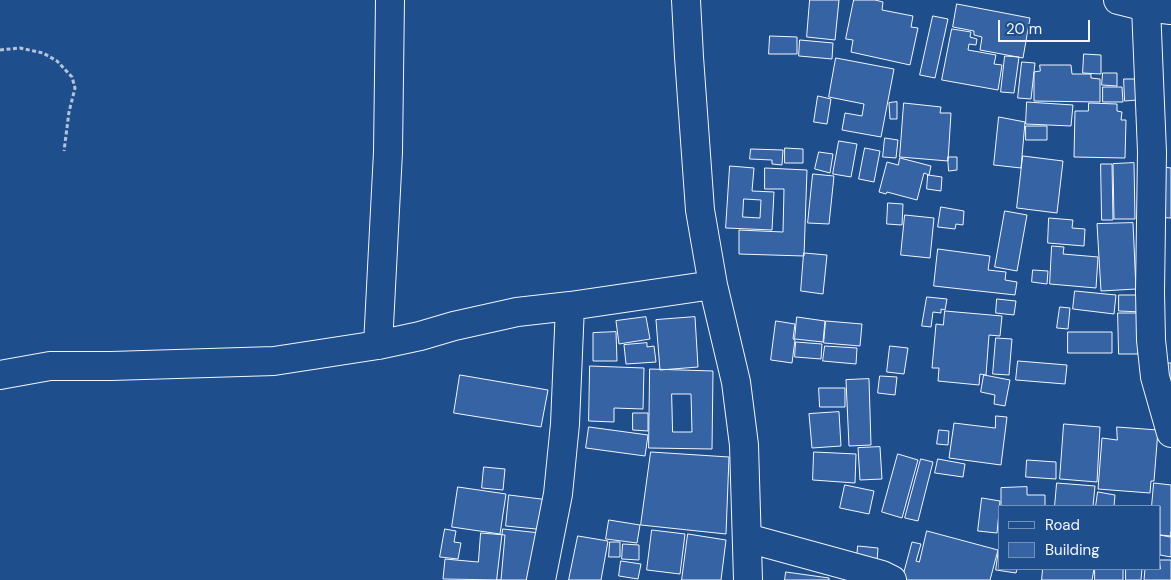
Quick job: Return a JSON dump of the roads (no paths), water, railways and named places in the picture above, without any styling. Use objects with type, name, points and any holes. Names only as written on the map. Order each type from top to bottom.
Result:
[{"type":"street","points":[[378,345],[388,152],[390,0]]},
{"type":"street","points":[[686,0],[700,210],[713,285],[736,382],[744,445],[748,580]]},
{"type":"street","points":[[1118,0],[1159,8],[1152,152],[1151,340],[1155,377],[1171,433]]},
{"type":"street","points":[[0,375],[50,366],[274,361],[378,345],[517,312],[713,285]]},
{"type":"street","points":[[541,580],[558,494],[565,424],[570,306]]},
{"type":"street","points":[[747,538],[882,575],[892,580]]}]
